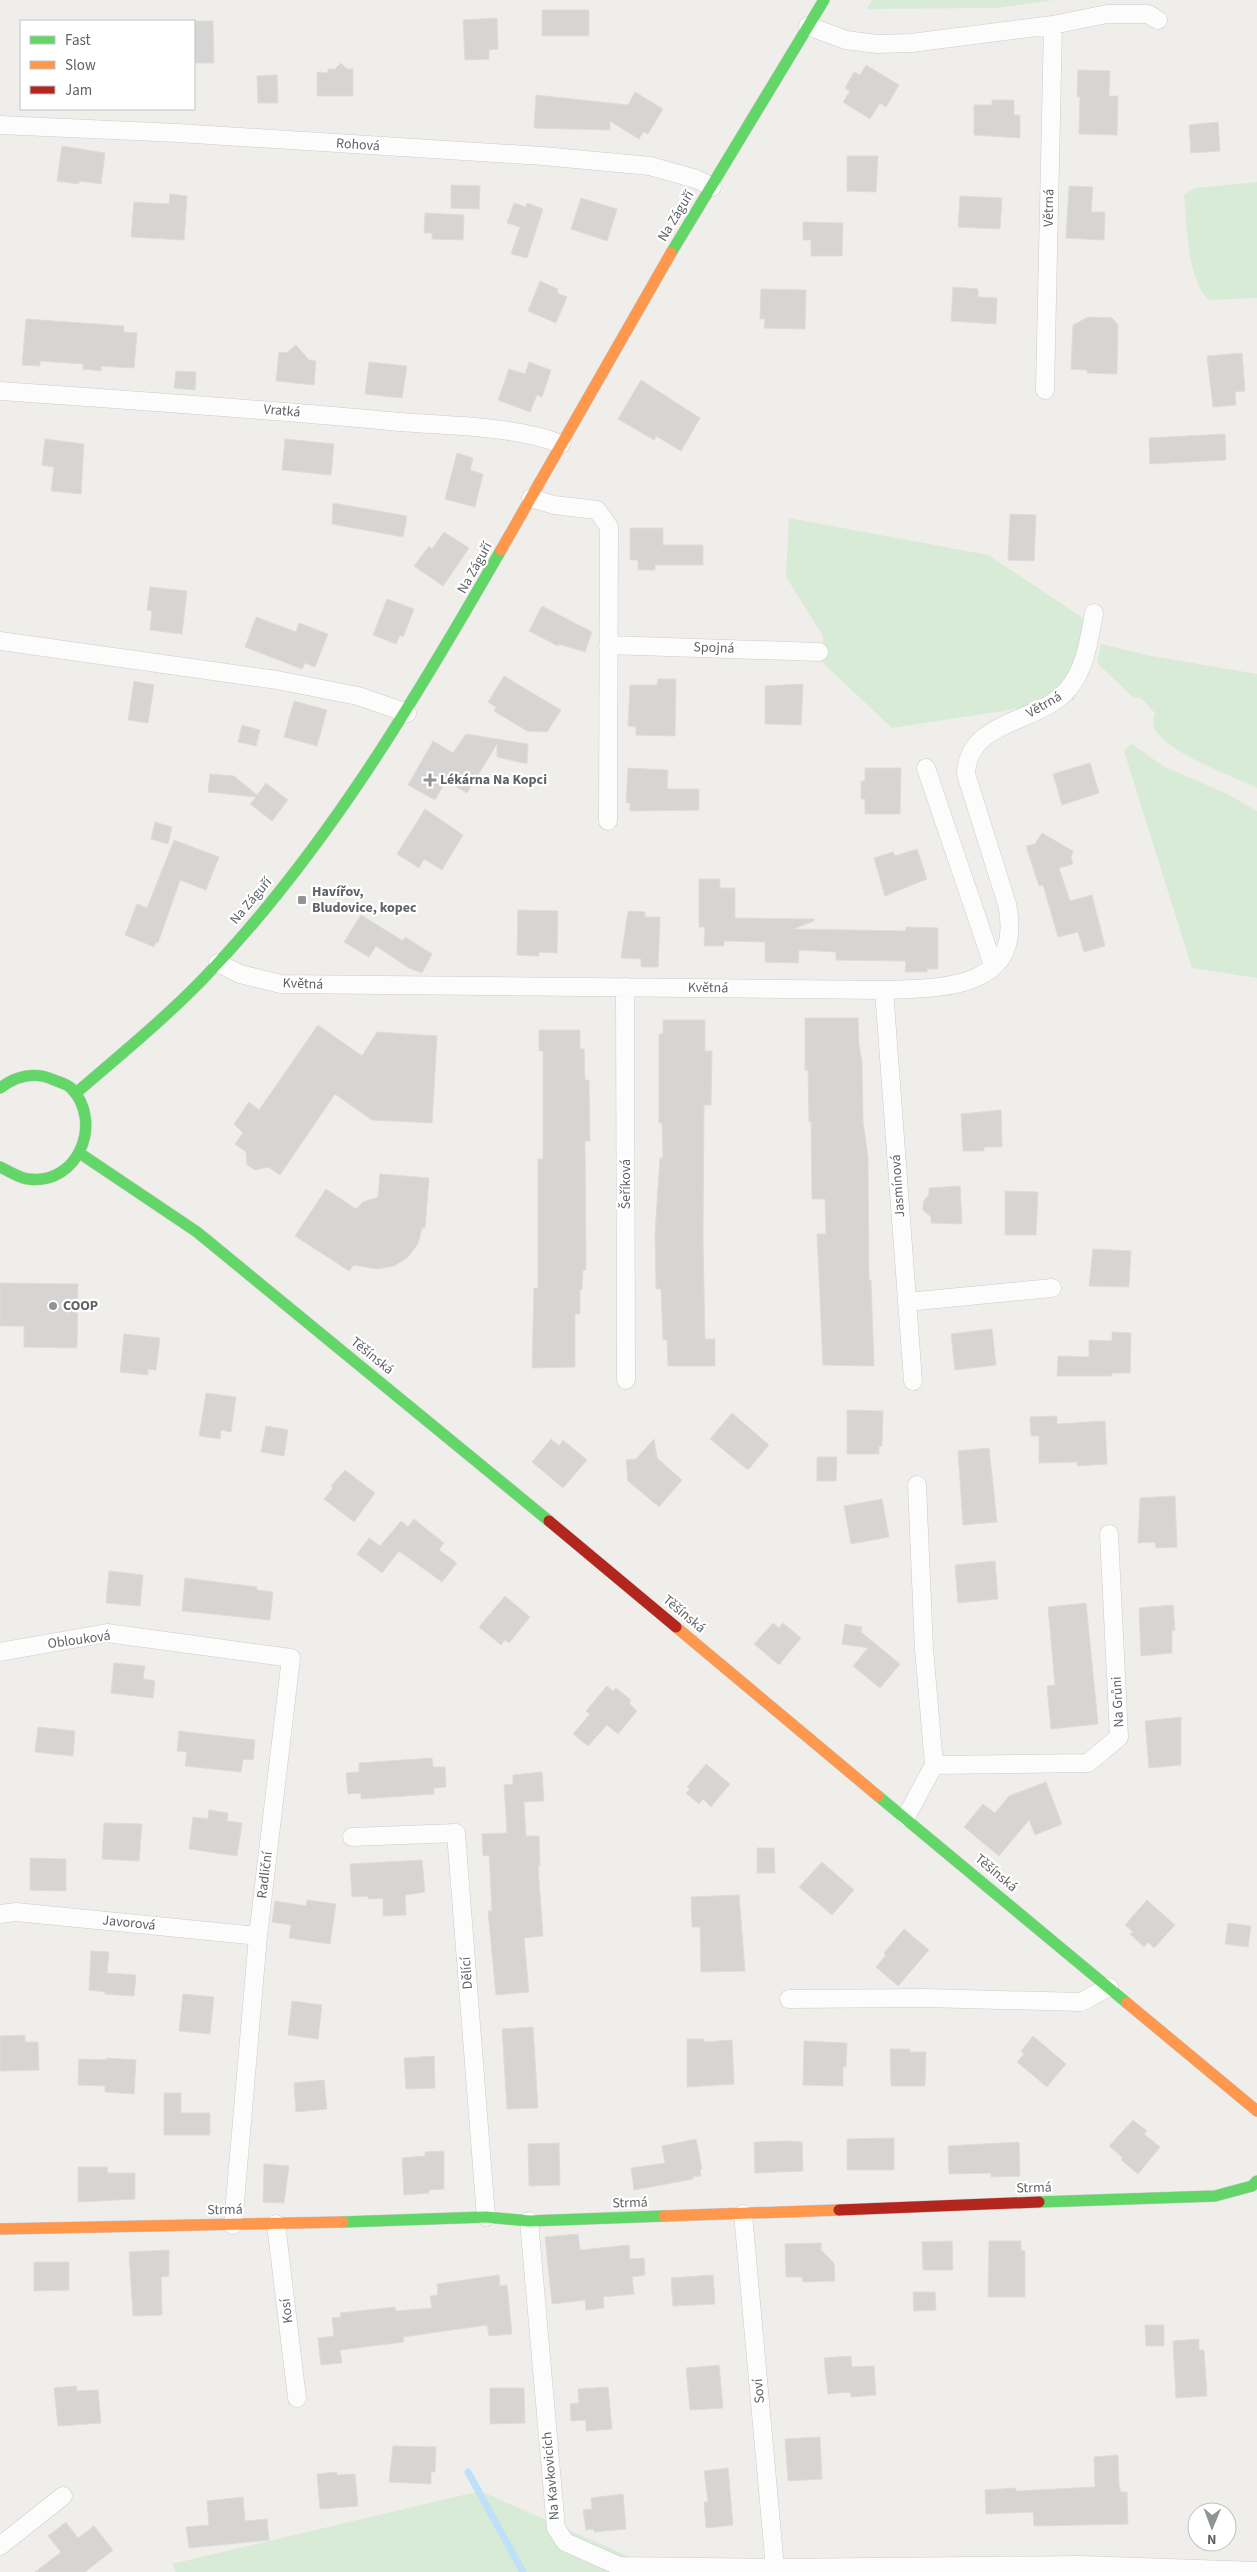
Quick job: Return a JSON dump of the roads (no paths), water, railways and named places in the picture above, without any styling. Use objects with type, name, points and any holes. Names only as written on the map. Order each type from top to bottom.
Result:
[{"type":"street","name":"Na Záguří","points":[[76,1093],[171,1011],[218,963],[313,847],[406,713],[469,610],[640,305],[824,0]]},
{"type":"street","points":[[808,26],[837,38],[877,44],[911,43],[1053,26],[1107,14],[1148,14],[1158,20]]},
{"type":"street","name":"Větrná","points":[[1045,390],[1053,26]]},
{"type":"street","name":"Rohová","points":[[0,125],[178,133],[542,156],[650,166],[689,177],[712,186]]},
{"type":"street","name":"Vratká","points":[[0,391],[266,410],[522,433],[561,444]]},
{"type":"street","points":[[531,498],[554,505],[596,510],[609,527],[608,821]]},
{"type":"street","name":"Větrná","points":[[966,774],[970,754],[982,738],[1051,704],[1069,688],[1085,657],[1094,613]]},
{"type":"street","points":[[0,642],[319,687],[366,699],[406,713]]},
{"type":"street","name":"Spojná","points":[[608,645],[819,652]]},
{"type":"street","points":[[926,768],[993,965]]},
{"type":"street","name":"Květná","points":[[218,963],[240,974],[281,984],[884,990],[966,983],[993,965],[1006,945],[1009,915],[966,774]]},
{"type":"street","name":"Šeříková","points":[[625,987],[626,1380]]},
{"type":"street","name":"Jasmínová","points":[[884,990],[913,1381]]},
{"type":"street","points":[[0,1088],[10,1080],[34,1074],[57,1078],[76,1093],[87,1114],[87,1138],[81,1154],[64,1172],[40,1180],[16,1177],[0,1167]]},
{"type":"street","name":"Těšínská","points":[[81,1154],[204,1238],[906,1817],[1257,2112]]},
{"type":"street","points":[[907,1302],[1052,1288]]},
{"type":"street","points":[[906,1817],[934,1765],[924,1649],[917,1485]]},
{"type":"street","name":"Na Grůni","points":[[934,1765],[1088,1763],[1119,1737],[1109,1534]]},
{"type":"street","name":"Oblouková","points":[[0,1652],[107,1633],[158,1640]]},
{"type":"street","name":"Radliční","points":[[158,1640],[291,1658],[258,1936],[233,2225]]},
{"type":"street","name":"Dělící","points":[[352,1837],[456,1832],[486,2217]]},
{"type":"street","name":"Javorová","points":[[0,1914],[16,1912],[258,1936]]},
{"type":"street","points":[[789,1998],[924,1998],[1081,2002],[1108,1988]]},
{"type":"street","name":"Strmá","points":[[0,2229],[276,2224],[486,2217],[530,2221],[1216,2196],[1252,2186],[1257,2181]]},
{"type":"street","name":"Soví","points":[[743,2214],[775,2568]]},
{"type":"street","name":"Na Kavkovicích","points":[[530,2221],[556,2528],[565,2542],[619,2566],[775,2568],[1081,2565],[1257,2571]]},
{"type":"street","name":"Kosí","points":[[276,2224],[297,2398]]},
{"type":"street","points":[[0,2546],[63,2496]]},
{"type":"waterway","points":[[468,2472],[523,2572]]},
{"type":"place","name":"Lékárna Na Kopci","points":[[430,780]]},
{"type":"place","name":"Havířov, Bludovice, kopec","points":[[302,900]]},
{"type":"place","name":"COOP","points":[[53,1306]]}]
